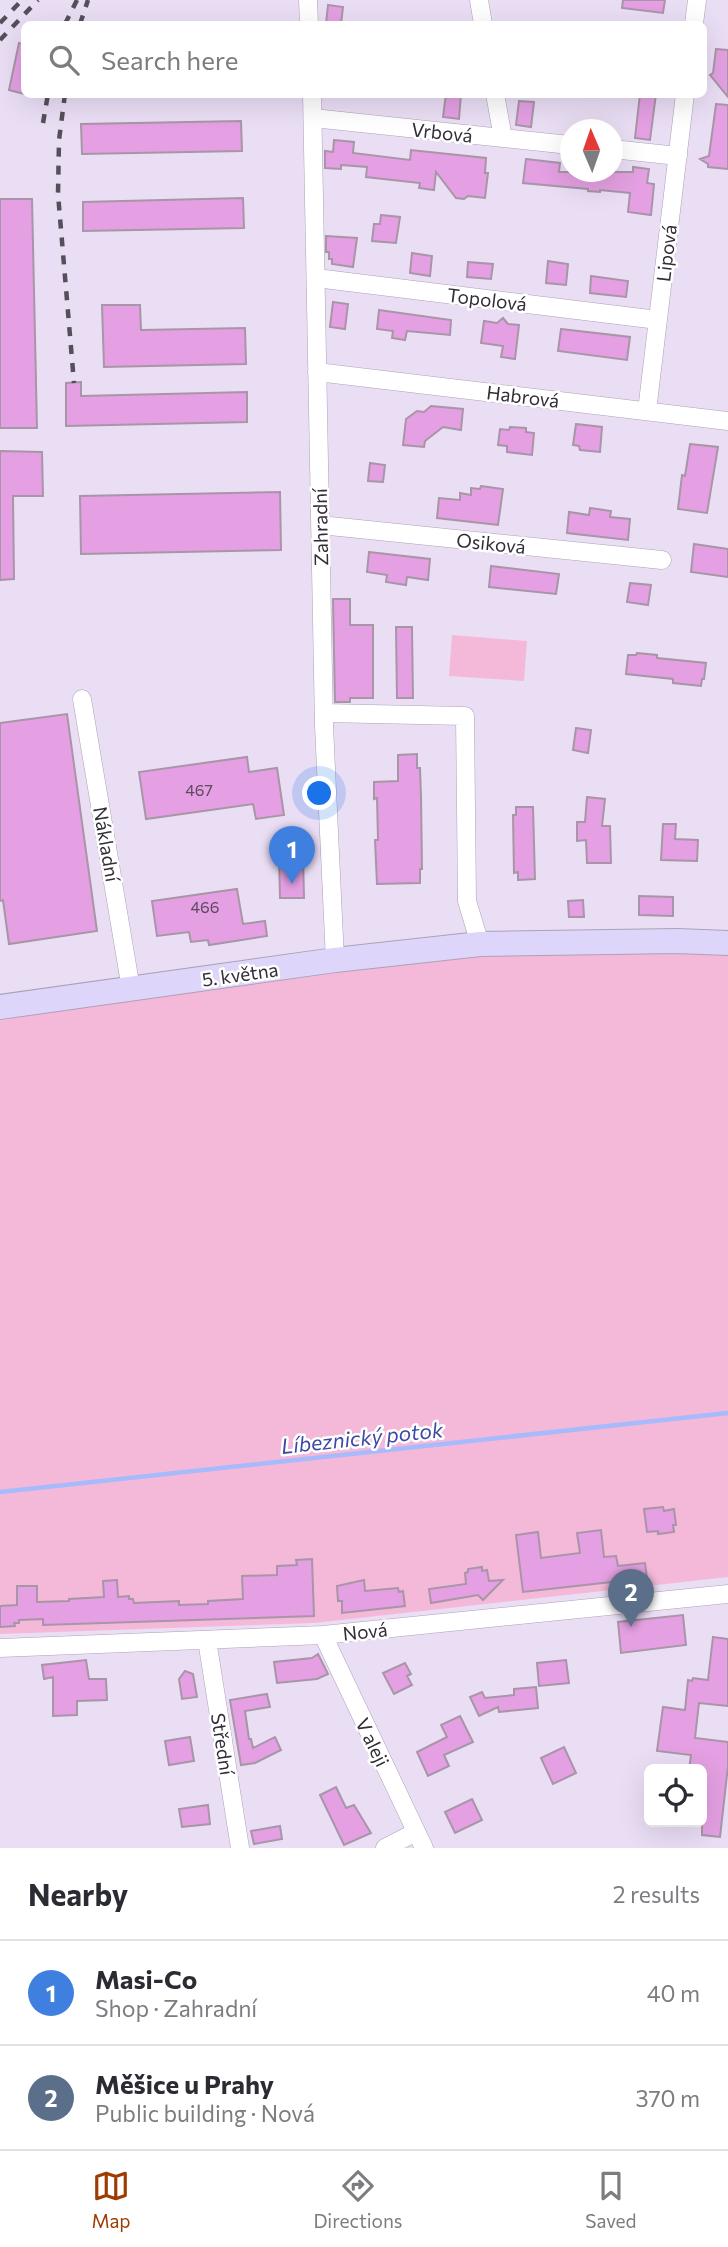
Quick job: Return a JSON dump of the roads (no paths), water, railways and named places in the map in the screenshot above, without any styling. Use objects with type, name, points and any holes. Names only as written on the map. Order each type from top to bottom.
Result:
[{"type":"main road","name":"5. května","points":[[0,1007],[335,960],[480,944],[677,941],[728,943]]},
{"type":"street","points":[[308,0],[309,21]]},
{"type":"street","points":[[479,0],[482,21]]},
{"type":"street","points":[[694,21],[697,0]]},
{"type":"street","name":"Zahradní","points":[[312,98],[324,713],[335,960]]},
{"type":"street","points":[[496,98],[503,138]]},
{"type":"street","name":"Lipová","points":[[647,411],[685,98]]},
{"type":"street","name":"Vrbová","points":[[313,118],[560,144]]},
{"type":"street","points":[[623,150],[678,156]]},
{"type":"street","name":"Topolová","points":[[316,278],[658,320]]},
{"type":"street","name":"Habrová","points":[[317,372],[728,421]]},
{"type":"street","name":"Osiková","points":[[320,525],[662,560]]},
{"type":"street","name":"Nákladní","points":[[82,699],[131,989]]},
{"type":"street","points":[[324,713],[465,716],[467,901],[480,944]]},
{"type":"street","name":"Nová","points":[[0,1648],[323,1635],[728,1594]]},
{"type":"street","name":"V aleji","points":[[323,1635],[420,1840]]},
{"type":"street","name":"Střední","points":[[207,1640],[240,1848]]},
{"type":"street","points":[[385,1848],[420,1840]]},
{"type":"waterway","name":"Líbeznický potok","points":[[0,1492],[728,1413]]},
{"type":"railway","points":[[0,23],[22,0]]},
{"type":"railway","points":[[0,40],[38,0]]},
{"type":"railway","points":[[66,21],[77,0]]},
{"type":"railway","points":[[81,21],[88,0]]},
{"type":"railway","points":[[43,123],[47,98]]},
{"type":"railway","points":[[64,98],[59,140],[58,194],[74,383]]},
{"type":"place","name":"Masi-Co","points":[[292,884]]},
{"type":"place","name":"Měšice u Prahy","points":[[631,1627]]}]
